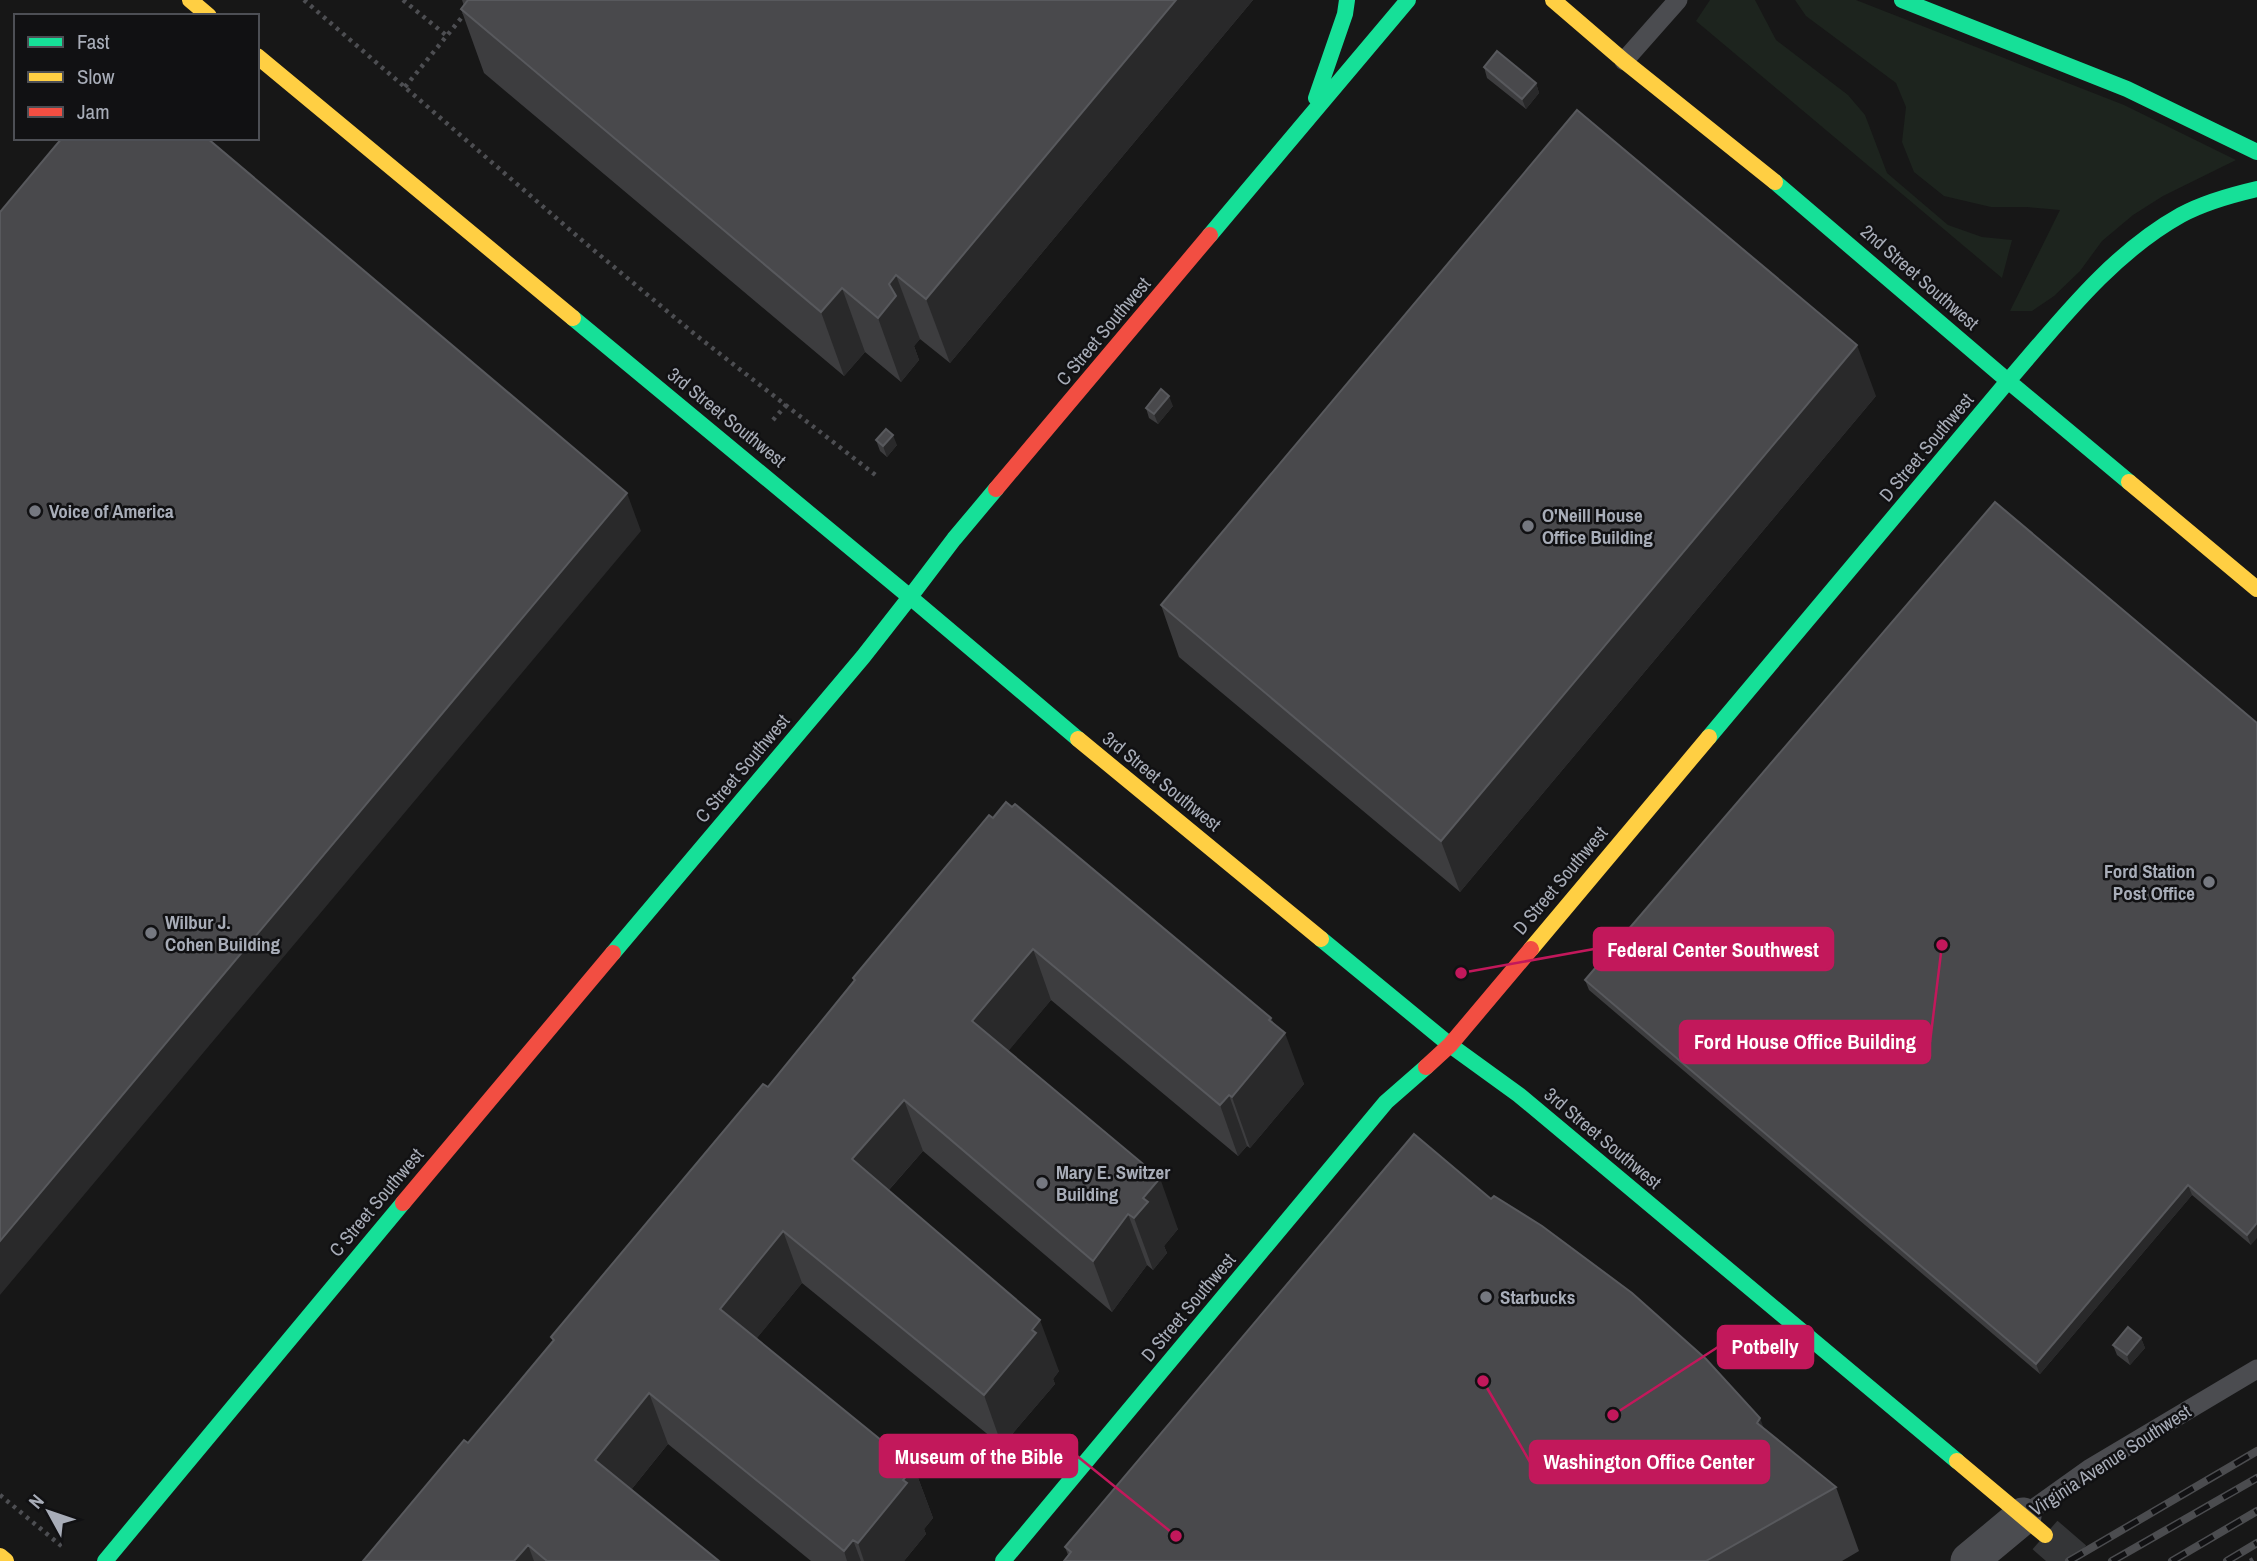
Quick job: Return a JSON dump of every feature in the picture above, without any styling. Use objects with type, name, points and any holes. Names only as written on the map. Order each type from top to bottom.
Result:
[{"type":"main road","points":[[190,0],[207,14]]},
{"type":"main road","points":[[1309,120],[1347,0]]},
{"type":"main road","name":"C Street Southwest","points":[[105,1561],[485,1104],[863,657],[954,539],[1408,0]]},
{"type":"main road","name":"2nd Street Southwest","points":[[1553,0],[1624,61],[1790,194],[2008,381],[2253,578]]},
{"type":"main road","points":[[1902,0],[2004,39],[2205,123],[2257,152]]},
{"type":"main road","name":"3rd Street Southwest","points":[[259,58],[910,597],[1014,687],[1450,1045],[1519,1096],[2034,1525]]},
{"type":"main road","name":"D Street Southwest","points":[[1003,1561],[1386,1102],[1450,1045],[2082,296],[2113,265],[2182,215],[2253,190]]},
{"type":"main road","points":[[0,1556],[6,1561]]},
{"type":"street","name":"Virginia Avenue Southwest","points":[[1969,1561],[2034,1525]]},
{"type":"lane","points":[[1624,61],[1678,0]]},
{"type":"lane","name":"Virginia Avenue Southwest","points":[[2034,1525],[2089,1469],[2257,1369]]},
{"type":"path","points":[[304,0],[584,242],[696,335],[878,477]]},
{"type":"path","points":[[403,0],[447,36]]},
{"type":"path","points":[[405,87],[470,9]]},
{"type":"path","points":[[773,420],[787,404]]},
{"type":"path","points":[[0,1495],[69,1553]]},
{"type":"path","points":[[2250,1561],[2257,1557]]},
{"type":"shaded area","points":[[1710,0],[1755,0],[1776,40],[1848,95],[1865,115],[1887,173],[1948,225],[1982,237],[2012,240],[2002,278],[1696,21]]},
{"type":"shaded area","points":[[1795,0],[1856,0],[2124,105],[2236,160],[2163,196],[2133,215],[2102,241],[2080,271],[2054,296],[2032,311],[2010,311],[2060,210],[1991,207],[1944,196],[1914,172],[1902,142],[1906,107],[1896,83],[1806,16]]},
{"type":"building","points":[[468,0],[1176,0],[926,299],[896,275],[889,284],[896,296],[878,318],[842,288],[821,312],[461,9]]},
{"type":"building","points":[[1497,51],[1536,83],[1522,99],[1484,67]]},
{"type":"building","name":"O'Neill House Office Building","points":[[1577,110],[1857,345],[1441,841],[1161,605]]},
{"type":"building","name":"Wilbur J. Cohen Building","points":[[60,140],[209,140],[627,493],[0,1241],[0,212]]},
{"type":"building","points":[[1161,389],[1169,396],[1154,414],[1146,408]]},
{"type":"building","points":[[886,429],[893,435],[883,446],[876,440]]},
{"type":"building","points":[[1995,502],[2257,723],[2257,1223],[2247,1235],[2188,1185],[2036,1364],[1585,980]]},
{"type":"building","name":"Mary E. Switzer Building","points":[[1006,802],[1012,807],[1015,804],[1271,1018],[1269,1020],[1285,1033],[1232,1097],[1229,1095],[1220,1105],[1033,949],[972,1021],[1160,1178],[1143,1198],[1148,1202],[1134,1218],[1128,1214],[1093,1261],[904,1100],[852,1159],[1040,1320],[1032,1330],[1036,1333],[984,1395],[783,1231],[720,1309],[914,1467],[903,1480],[907,1483],[858,1543],[853,1540],[844,1551],[649,1393],[595,1460],[719,1561],[547,1561],[528,1545],[514,1561],[363,1561],[464,1440],[468,1443],[554,1340],[551,1337],[763,1084],[768,1087],[855,980],[853,978],[989,815],[993,818]]},
{"type":"building","points":[[1414,1134],[1491,1199],[1494,1196],[1542,1226],[1632,1293],[1706,1359],[1760,1418],[1757,1423],[1836,1487],[1706,1561],[1064,1561],[1071,1552],[1065,1547]]},
{"type":"building","points":[[2128,1327],[2141,1338],[2127,1355],[2113,1345]]},
{"type":"tunnel","points":[[2045,1535],[2075,1561]]},
{"type":"railway","points":[[2069,1561],[2257,1451]]},
{"type":"railway","points":[[2112,1561],[2257,1478]]},
{"type":"railway","points":[[2172,1561],[2257,1511]]},
{"type":"railway","points":[[2227,1561],[2257,1543]]},
{"type":"traffic: fast","points":[[1316,98],[1345,14],[1347,0]]},
{"type":"traffic: fast","points":[[1210,235],[1408,0]]},
{"type":"traffic: fast","points":[[1902,0],[2127,89],[2257,152]]},
{"type":"traffic: fast","points":[[1775,182],[2008,381]]},
{"type":"traffic: fast","points":[[2008,381],[2067,312],[2132,249],[2190,210],[2218,199],[2257,189]]},
{"type":"traffic: fast","points":[[573,318],[910,597],[996,489]]},
{"type":"traffic: fast","points":[[1709,737],[2008,381],[2129,482]]},
{"type":"traffic: fast","points":[[613,953],[863,657],[910,597],[1078,739]]},
{"type":"traffic: fast","points":[[1321,939],[1450,1045],[1519,1095],[1957,1461]]},
{"type":"traffic: fast","points":[[1003,1561],[1386,1102],[1426,1067]]},
{"type":"traffic: fast","points":[[105,1561],[403,1203]]},
{"type":"traffic: slow","points":[[190,0],[207,14]]},
{"type":"traffic: slow","points":[[1553,0],[1624,61],[1775,182]]},
{"type":"traffic: slow","points":[[259,58],[573,318]]},
{"type":"traffic: slow","points":[[2129,482],[2257,589]]},
{"type":"traffic: slow","points":[[1531,949],[1709,737]]},
{"type":"traffic: slow","points":[[1078,739],[1321,939]]},
{"type":"traffic: slow","points":[[1957,1461],[2045,1535]]},
{"type":"traffic: slow","points":[[0,1556],[6,1561]]},
{"type":"traffic: jam","points":[[996,489],[1210,235]]},
{"type":"traffic: jam","points":[[1426,1067],[1450,1045],[1531,949]]},
{"type":"traffic: jam","points":[[403,1203],[613,953]]},
{"type":"place","name":"Voice of America","points":[[35,511]]},
{"type":"place","name":"O'Neill House Office Building","points":[[1528,526]]},
{"type":"place","name":"Ford Station Post Office","points":[[2209,882]]},
{"type":"place","name":"Wilbur J. Cohen Building","points":[[151,933]]},
{"type":"place","name":"Ford House Office Building","points":[[1942,945]]},
{"type":"place","name":"Federal Center Southwest","points":[[1461,973]]},
{"type":"place","name":"Mary E. Switzer Building","points":[[1042,1183]]},
{"type":"place","name":"Starbucks","points":[[1486,1297]]},
{"type":"place","name":"Washington Office Center","points":[[1483,1381]]},
{"type":"place","name":"Potbelly","points":[[1613,1415]]},
{"type":"place","name":"Museum of the Bible","points":[[1176,1536]]}]
